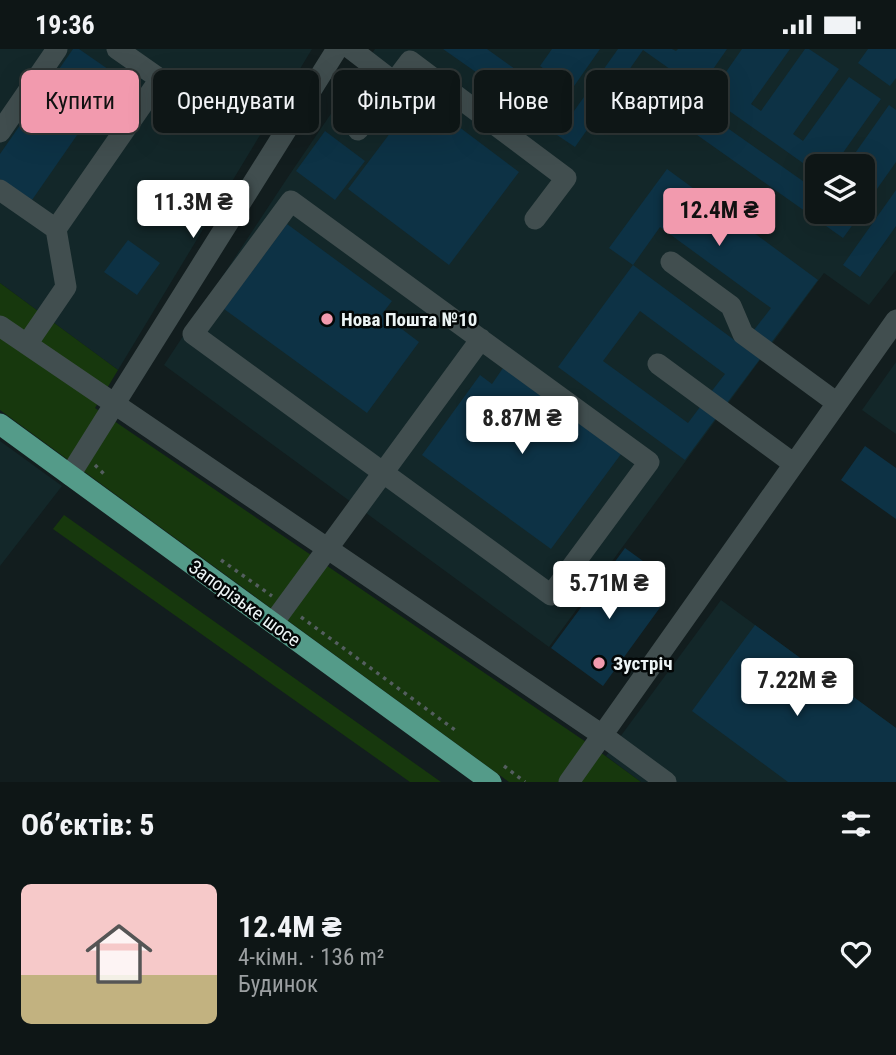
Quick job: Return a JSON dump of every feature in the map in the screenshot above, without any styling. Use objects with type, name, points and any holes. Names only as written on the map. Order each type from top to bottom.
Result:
[{"type":"main road","name":"Запорізьке шосе","points":[[0,424],[70,475],[279,614],[497,774]]},
{"type":"street","points":[[0,132],[57,49]]},
{"type":"street","points":[[27,344],[66,287],[56,229],[160,79],[117,49]]},
{"type":"street","points":[[70,475],[337,49]]},
{"type":"street","points":[[351,49],[378,70]]},
{"type":"street","points":[[403,70],[410,61],[422,70]]},
{"type":"street","points":[[460,98],[566,178],[535,219]]},
{"type":"street","points":[[0,190],[56,229]]},
{"type":"street","points":[[291,201],[481,339],[649,462],[551,595],[193,334],[291,201]]},
{"type":"street","points":[[671,262],[731,306],[743,334],[837,403]]},
{"type":"street","points":[[569,782],[896,320]]},
{"type":"street","points":[[0,325],[602,735],[666,782]]},
{"type":"street","points":[[279,614],[481,339]]},
{"type":"street","points":[[658,364],[794,464]]},
{"type":"path","points":[[84,454],[107,477]]},
{"type":"path","points":[[212,553],[279,614],[460,734]]},
{"type":"path","points":[[497,774],[525,782]]},
{"type":"shaded area","points":[[0,49],[312,49],[299,70],[153,70],[153,133],[261,133],[118,370],[0,283]]},
{"type":"shaded area","points":[[375,49],[896,49],[896,270],[869,305],[824,273],[549,647],[164,365],[333,111],[333,133],[460,133],[460,70],[361,70]]},
{"type":"shaded area","points":[[896,362],[896,434],[862,410]]},
{"type":"shaded area","points":[[0,441],[62,486],[0,566]]},
{"type":"shaded area","points":[[721,600],[896,728],[896,782],[641,782],[606,756]]},
{"type":"green space","points":[[0,283],[118,370],[95,408],[641,782],[509,782],[0,410]]},
{"type":"green space","points":[[64,515],[441,782],[410,782],[53,529]]},
{"type":"building","points":[[73,49],[79,49],[109,70],[58,70]]},
{"type":"building","points":[[443,49],[487,49],[516,70],[474,70]]},
{"type":"building","points":[[552,49],[600,49],[572,89],[572,70],[546,70],[540,66]]},
{"type":"building","points":[[618,49],[727,49],[712,70],[671,70],[643,50],[629,70],[603,70]]},
{"type":"building","points":[[742,49],[790,49],[751,104],[761,111],[805,49],[839,69],[793,134],[803,141],[849,77],[881,99],[842,154],[805,154],[805,165],[728,110],[727,70]]},
{"type":"building","points":[[868,49],[896,49],[896,78],[890,86],[858,63]]},
{"type":"building","points":[[586,94],[586,131],[575,147],[557,135],[572,133],[572,114]]},
{"type":"building","points":[[889,105],[896,110],[896,162],[875,192],[875,154],[854,154]]},
{"type":"building","points":[[21,124],[21,133],[78,133],[32,200],[0,179],[0,154]]},
{"type":"building","points":[[460,128],[519,172],[449,265],[348,189],[390,133],[460,133]]},
{"type":"building","points":[[728,128],[805,183],[805,211],[694,133],[728,133]]},
{"type":"building","points":[[325,131],[365,161],[335,200],[296,171]]},
{"type":"building","points":[[667,169],[818,280],[771,343],[754,330],[771,308],[660,227],[633,265],[609,248]]},
{"type":"building","points":[[896,190],[896,226],[860,277],[843,265],[872,224],[875,224],[875,220]]},
{"type":"building","points":[[287,224],[392,301],[382,314],[419,342],[367,413],[224,309]]},
{"type":"building","points":[[823,224],[853,224],[843,238]]},
{"type":"building","points":[[128,240],[160,263],[137,295],[104,272]]},
{"type":"building","points":[[633,265],[760,359],[727,403],[711,392],[725,374],[640,311],[603,361],[688,423],[700,407],[716,418],[685,460],[558,367]]},
{"type":"building","points":[[503,368],[621,454],[551,549],[422,455],[480,375],[492,384]]},
{"type":"building","points":[[865,446],[896,468],[896,519],[841,480]]},
{"type":"building","points":[[625,548],[643,561],[631,578],[664,602],[603,686],[551,648]]},
{"type":"building","points":[[755,625],[896,728],[896,782],[788,782],[692,711]]},
{"type":"place","name":"Нова Пошта №10","points":[[327,319]]},
{"type":"place","name":"Зустріч","points":[[599,663]]}]
